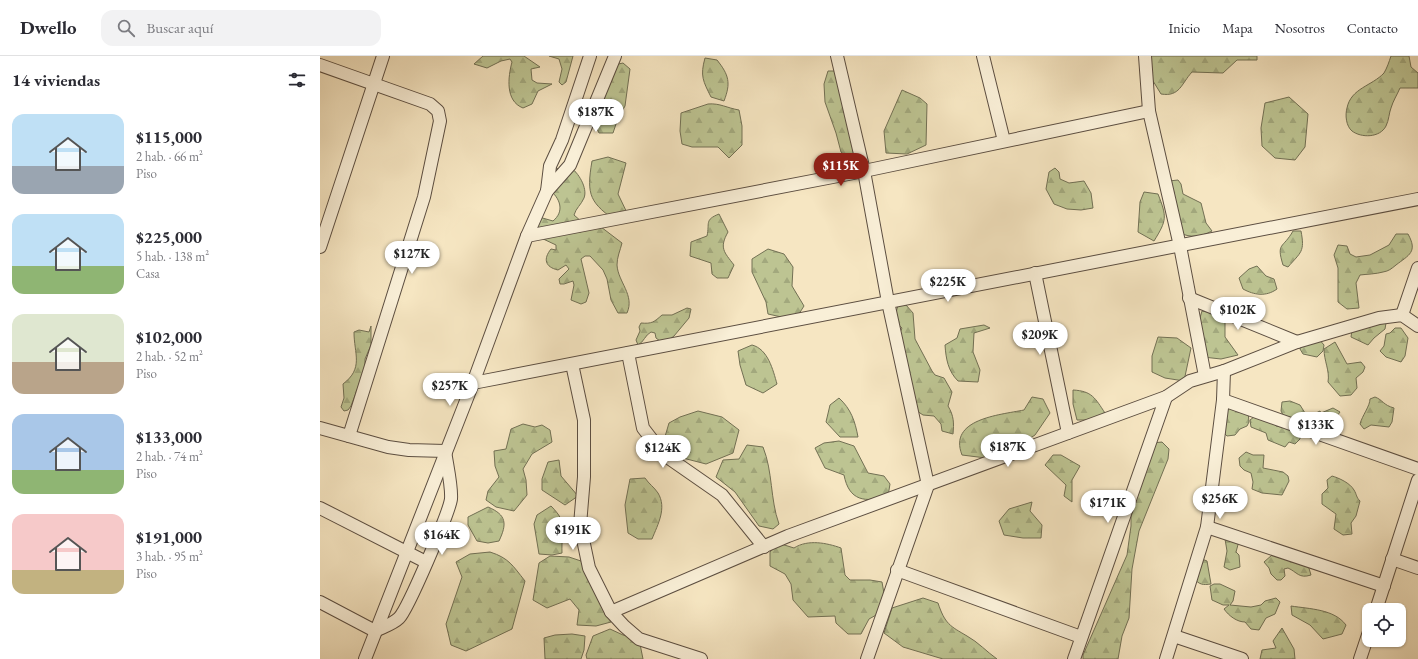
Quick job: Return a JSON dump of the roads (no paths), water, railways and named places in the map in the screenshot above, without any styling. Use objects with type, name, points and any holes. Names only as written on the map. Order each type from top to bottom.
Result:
[{"type":"street","points":[[320,247],[384,56]]},
{"type":"street","points":[[364,659],[473,383],[527,236],[547,191],[550,166],[562,140],[590,56]]},
{"type":"street","points":[[547,191],[570,165],[615,56]]},
{"type":"street","points":[[837,56],[864,171],[888,302],[928,485],[867,659]]},
{"type":"street","points":[[983,56],[1004,141]]},
{"type":"street","points":[[1145,56],[1149,111],[1180,246],[1205,376]]},
{"type":"street","points":[[320,65],[430,104],[438,111],[440,121],[424,197],[349,436]]},
{"type":"street","points":[[527,236],[864,171],[1149,111]]},
{"type":"street","points":[[473,383],[1418,199]]},
{"type":"street","points":[[1402,315],[1418,268]]},
{"type":"street","points":[[1035,273],[1068,433]]},
{"type":"street","points":[[1189,298],[1297,342]]},
{"type":"street","points":[[611,612],[788,536],[1166,397],[1190,381],[1224,371],[1297,342],[1379,318],[1402,315],[1418,326]]},
{"type":"street","points":[[628,353],[643,428],[663,454],[722,495],[764,547]]},
{"type":"street","points":[[572,364],[584,420],[584,477],[580,525],[589,568],[611,612],[639,639],[701,659]]},
{"type":"street","points":[[1166,659],[1207,527],[1223,400],[1224,371]]},
{"type":"street","points":[[1074,659],[1166,397]]},
{"type":"street","points":[[1223,400],[1418,469]]},
{"type":"street","points":[[320,428],[402,449],[445,451]]},
{"type":"street","points":[[375,631],[393,623],[402,614],[426,562],[450,501],[451,488],[445,451]]},
{"type":"street","points":[[1378,603],[1418,480]]},
{"type":"street","points":[[320,508],[426,562]]},
{"type":"street","points":[[1207,527],[1384,586]]},
{"type":"street","points":[[1392,559],[1418,568]]},
{"type":"street","points":[[897,570],[1081,637]]},
{"type":"street","points":[[320,602],[375,631]]},
{"type":"street","points":[[1174,636],[1242,659]]},
{"type":"street","points":[[1360,659],[1364,647]]}]
